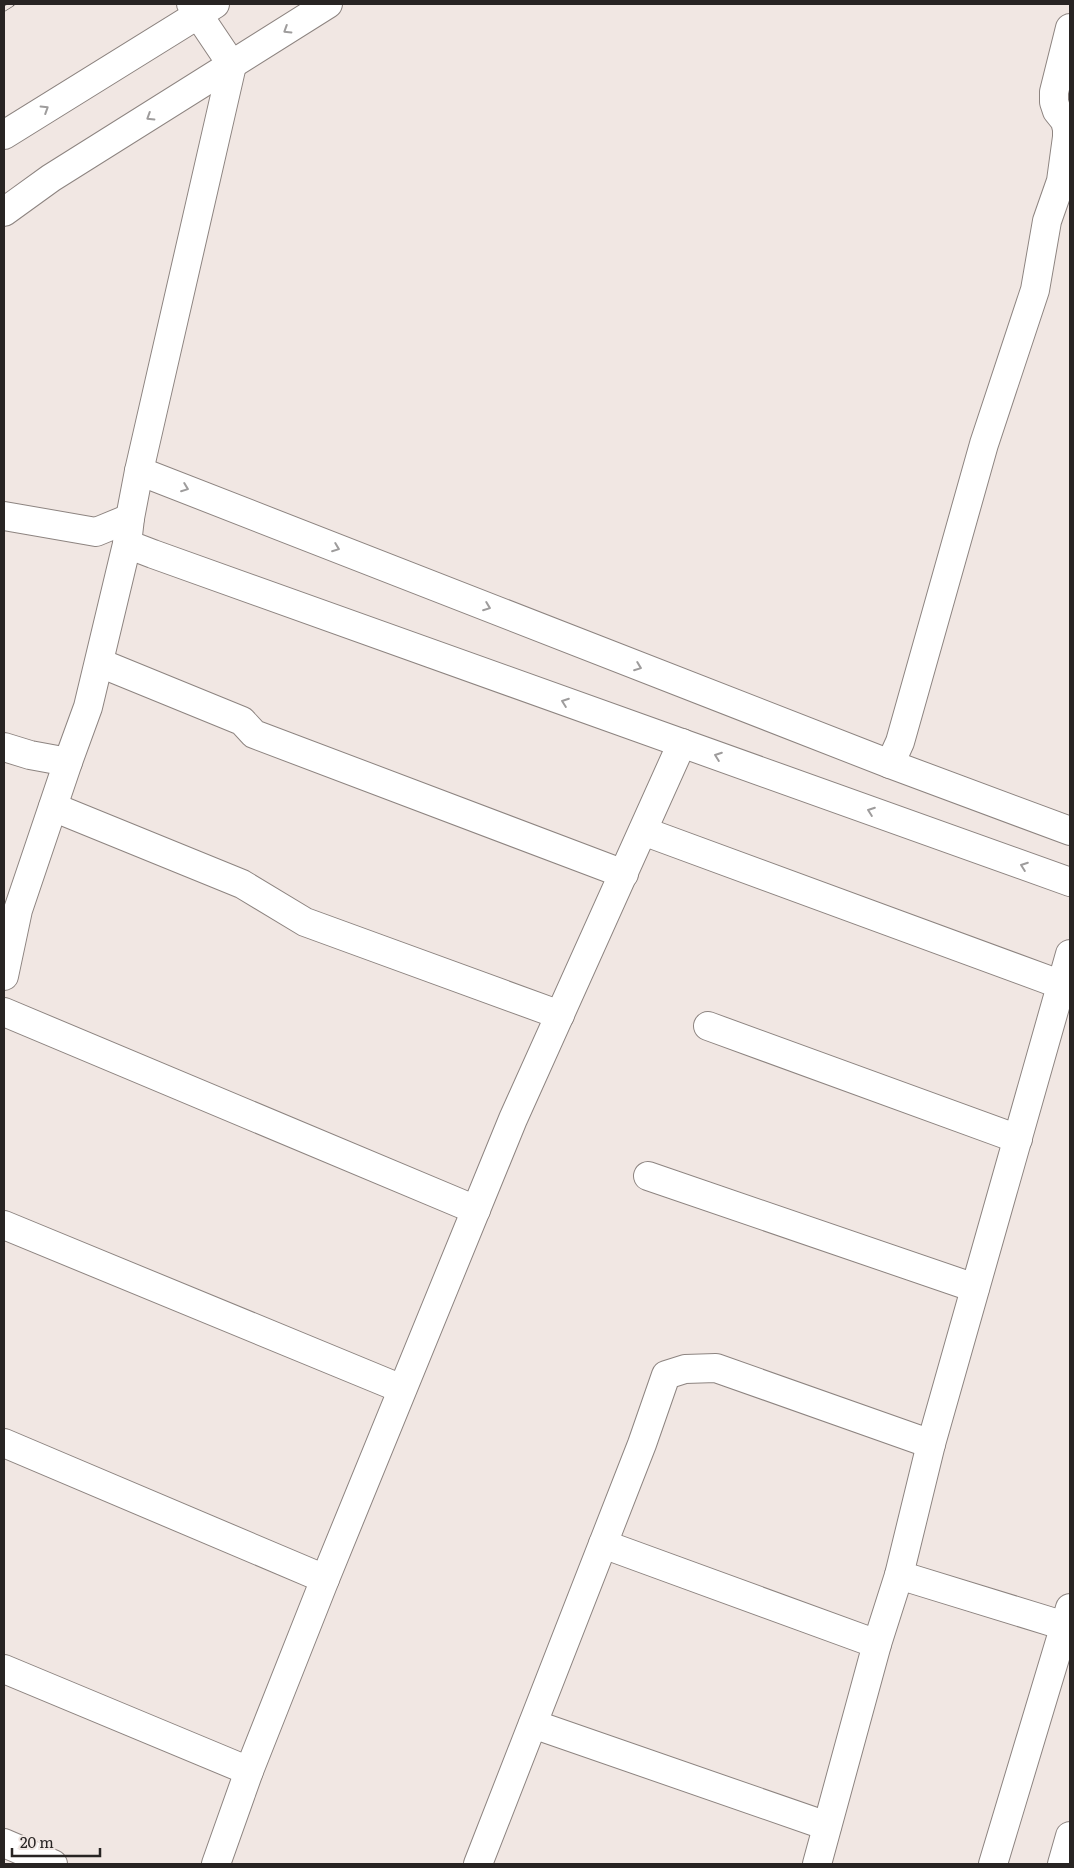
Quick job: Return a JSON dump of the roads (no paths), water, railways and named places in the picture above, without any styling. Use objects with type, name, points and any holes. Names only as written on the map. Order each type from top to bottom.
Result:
[{"type":"street","points":[[4,212],[51,178],[328,4]]},
{"type":"street","points":[[4,135],[201,7],[232,65],[139,471],[100,663],[88,707],[53,807],[11,908],[4,976]]},
{"type":"street","points":[[890,764],[902,733],[984,444],[1035,290],[1047,221],[1065,182],[1067,129],[1065,121],[1054,102],[1054,92],[1070,28]]},
{"type":"street","points":[[139,471],[890,764],[1070,831]]},
{"type":"street","points":[[4,516],[96,532],[128,531],[153,554],[1070,882]]},
{"type":"street","points":[[100,663],[242,721],[254,734],[624,874]]},
{"type":"street","points":[[216,1864],[249,1771],[325,1579],[513,1119],[682,744]]},
{"type":"street","points":[[4,747],[30,755],[68,762]]},
{"type":"street","points":[[53,807],[242,884],[305,922],[560,1015]]},
{"type":"street","points":[[644,831],[1062,985]]},
{"type":"street","points":[[817,1864],[877,1644],[899,1575],[932,1444],[975,1288],[1070,954]]},
{"type":"street","points":[[4,1012],[476,1210]]},
{"type":"street","points":[[708,1026],[1018,1139]]},
{"type":"street","points":[[648,1176],[975,1288]]},
{"type":"street","points":[[4,1225],[402,1389]]},
{"type":"street","points":[[478,1864],[666,1375],[685,1369],[716,1368],[932,1444]]},
{"type":"street","points":[[4,1443],[325,1579]]},
{"type":"street","points":[[602,1544],[877,1644]]},
{"type":"street","points":[[899,1575],[1066,1635],[993,1864]]},
{"type":"street","points":[[4,1668],[249,1771]]},
{"type":"street","points":[[533,1724],[827,1826]]},
{"type":"street","points":[[4,1843],[53,1864]]},
{"type":"railway","points":[[4,9],[12,4]]}]
